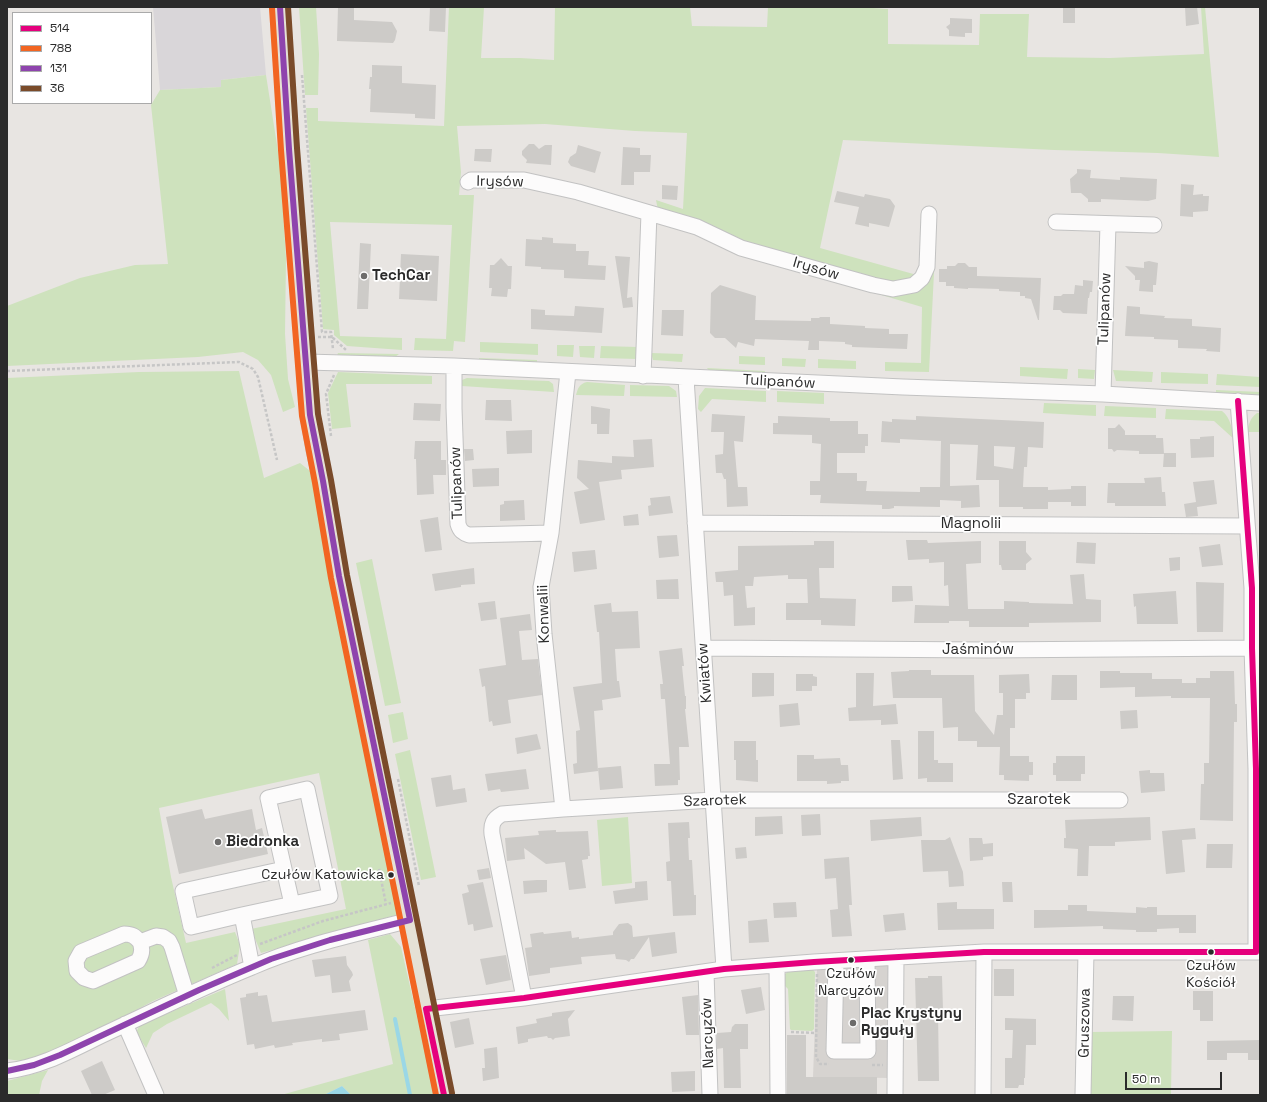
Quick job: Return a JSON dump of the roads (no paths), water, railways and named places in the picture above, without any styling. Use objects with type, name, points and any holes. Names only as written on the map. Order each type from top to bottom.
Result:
[{"type":"main road","points":[[280,7],[289,149],[310,415],[339,576],[410,920],[426,1009],[444,1095]]},
{"type":"street","name":"Irysów","points":[[468,182],[471,180],[524,180],[578,192],[697,227],[741,248],[873,285],[893,289],[914,285],[922,278],[927,267],[929,214]]},
{"type":"street","points":[[643,376],[649,213]]},
{"type":"street","points":[[1056,222],[1154,225]]},
{"type":"street","name":"Tulipanów","points":[[1103,394],[1108,224]]},
{"type":"street","name":"Tulipanów","points":[[306,362],[454,366],[903,388],[1103,394],[1260,402]]},
{"type":"street","name":"Tulipanów","points":[[454,366],[458,524],[460,530],[469,535],[551,533]]},
{"type":"street","name":"Konwalii","points":[[563,809],[544,634],[541,587],[551,533],[568,372]]},
{"type":"street","name":"Kwiatów","points":[[686,378],[724,969]]},
{"type":"street","points":[[426,1009],[524,998],[724,969],[777,965],[984,952],[1258,952],[1258,768],[1252,648],[1252,588],[1238,401]]},
{"type":"street","name":"Magnolii","points":[[695,523],[1247,526]]},
{"type":"street","name":"Jaśminów","points":[[704,648],[986,650],[1252,648]]},
{"type":"street","points":[[284,869],[183,891],[190,927],[330,896],[306,790],[268,798],[292,904]]},
{"type":"street","name":"Szarotek","points":[[524,998],[491,827],[496,818],[502,814],[713,800],[1120,800]]},
{"type":"street","points":[[242,915],[252,967]]},
{"type":"street","points":[[7,1071],[23,1069],[56,1057],[252,967],[308,946],[410,920]]},
{"type":"street","points":[[140,942],[156,936],[163,937],[169,941],[187,996]]},
{"type":"street","points":[[983,1095],[984,952]]},
{"type":"street","name":"Gruszowa","points":[[1083,1095],[1086,952]]},
{"type":"street","points":[[895,1095],[896,957]]},
{"type":"street","points":[[836,961],[834,1052],[868,1051],[867,959]]},
{"type":"street","points":[[777,965],[778,1095]]},
{"type":"street","name":"Narcyzów","points":[[706,972],[710,1095]]},
{"type":"street","points":[[836,983],[867,983]]},
{"type":"street","points":[[125,1024],[156,1095]]},
{"type":"water","points":[[342,1086],[351,1095],[324,1095]]},
{"type":"waterway","points":[[395,1019],[410,1095]]},
{"type":"place","name":"TechCar","points":[[364,276]]},
{"type":"place","name":"Biedronka","points":[[218,842]]},
{"type":"place","name":"Czułów Katowicka","points":[[391,875]]},
{"type":"place","name":"Czułów Kościół","points":[[1211,952]]},
{"type":"place","name":"Czułów Narcyzów","points":[[851,960]]},
{"type":"place","name":"Plac Krystyny Ryguły","points":[[853,1023]]}]
